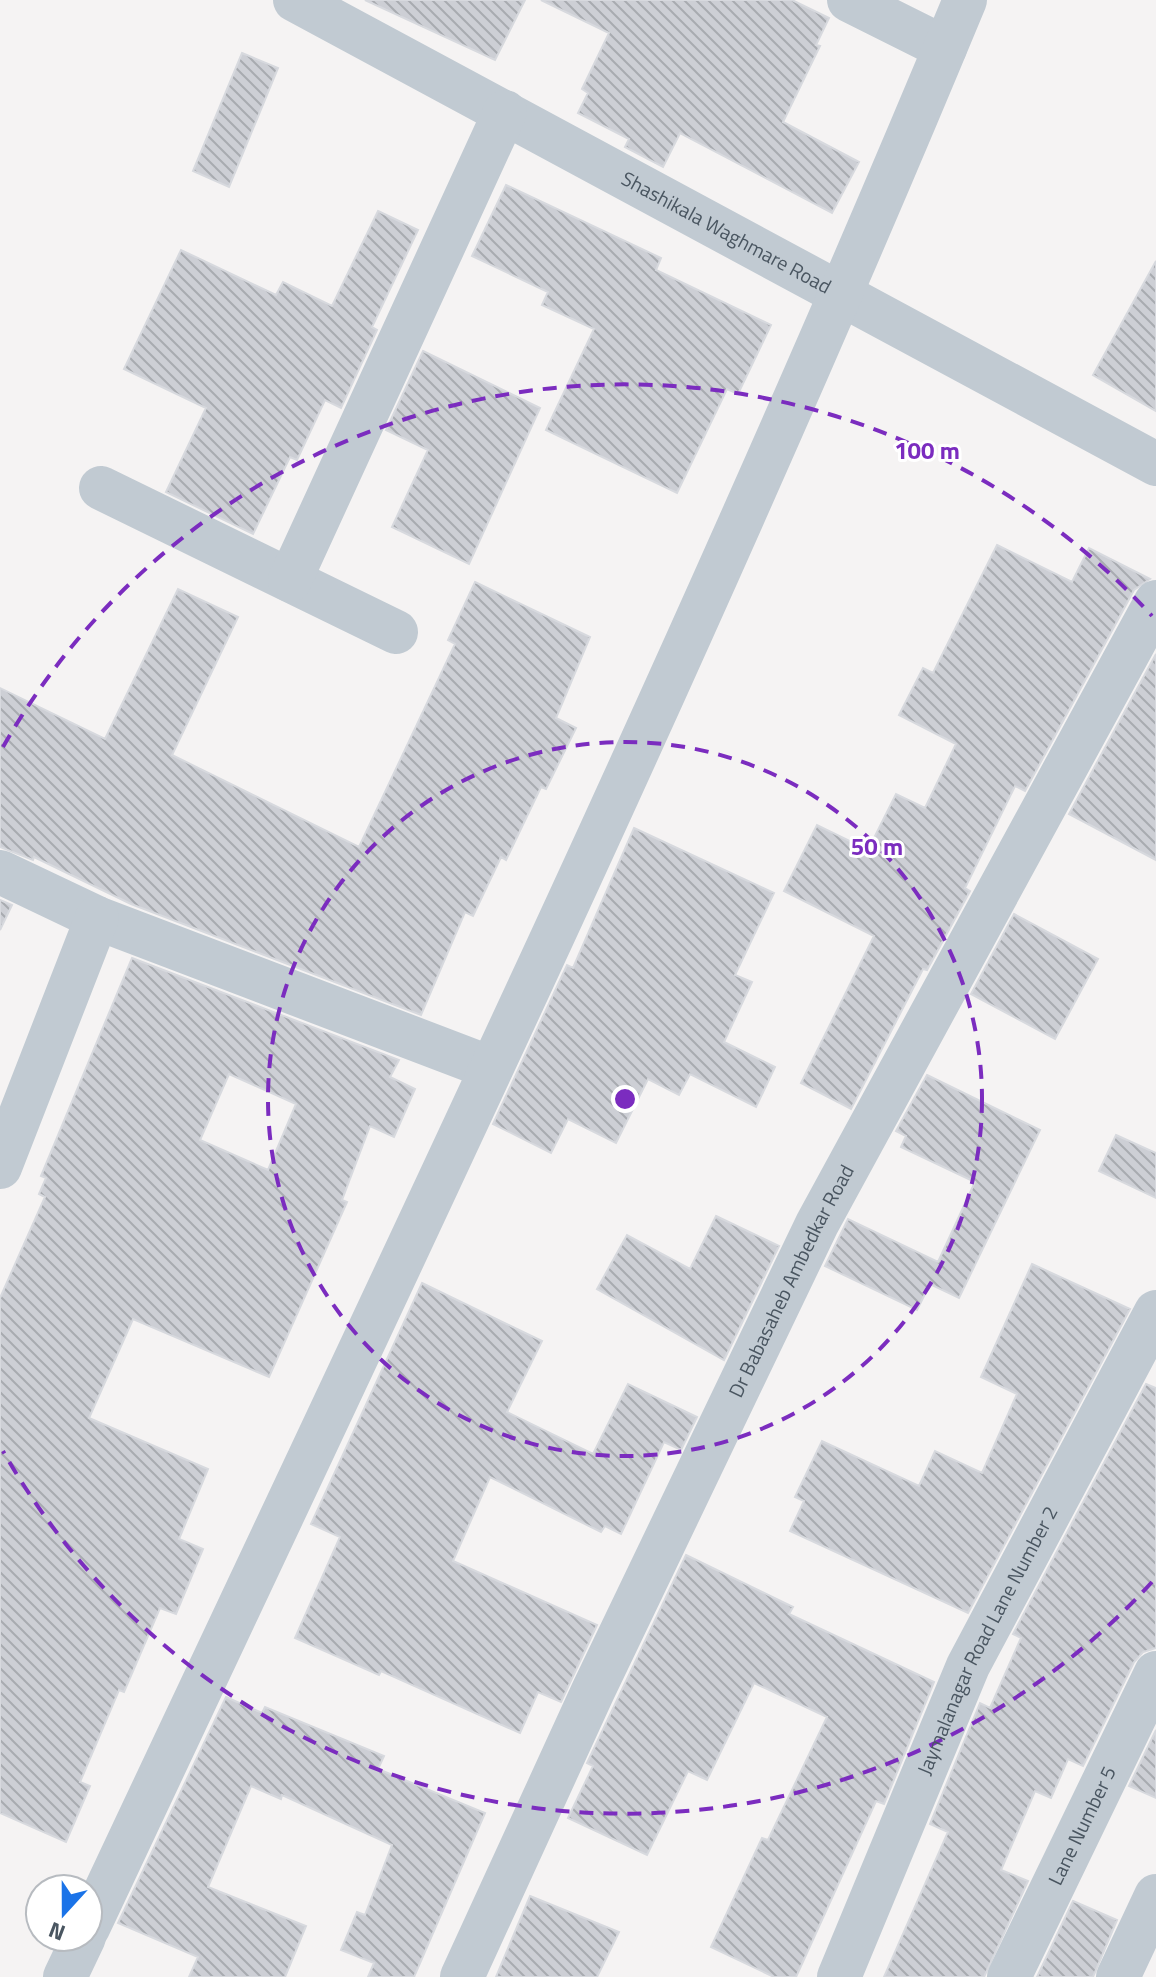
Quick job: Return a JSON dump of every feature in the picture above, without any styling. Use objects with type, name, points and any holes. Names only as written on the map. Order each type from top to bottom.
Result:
[{"type":"street","name":"Shashikala Waghmare Road","points":[[295,0],[1156,464]]},
{"type":"street","points":[[849,0],[945,48]]},
{"type":"street","points":[[104,1894],[491,1068],[842,294],[965,0]]},
{"type":"street","points":[[290,580],[505,112]]},
{"type":"street","points":[[101,488],[396,632]]},
{"type":"street","name":"Dr Babasaheb Ambedkar Road","points":[[462,1977],[593,1691],[817,1224],[1156,602]]},
{"type":"street","points":[[0,872],[97,918],[491,1068]]},
{"type":"street","points":[[0,1167],[97,918]]},
{"type":"street","name":"Jaymalanagar Road Lane Number 2","points":[[839,1977],[968,1666],[1156,1312]]},
{"type":"street","name":"Lane Number 5","points":[[1009,1977],[1156,1673]]},
{"type":"street","points":[[1118,1977],[1156,1896]]},
{"type":"street","points":[[65,1977],[76,1953]]},
{"type":"building","points":[[365,0],[525,0],[495,60]]},
{"type":"building","points":[[541,0],[792,0],[829,18],[816,45],[820,46],[783,122],[859,162],[832,213],[680,133],[663,167],[625,147],[629,139],[578,113],[588,93],[582,89],[609,33]]},
{"type":"building","points":[[242,53],[278,68],[229,187],[193,171]]},
{"type":"building","points":[[506,185],[661,258],[656,270],[771,325],[738,394],[727,389],[677,493],[546,430],[594,329],[542,305],[548,292],[472,256]]},
{"type":"building","points":[[378,211],[418,230],[372,327],[377,330],[341,408],[325,400],[297,460],[290,457],[253,534],[166,492],[206,408],[124,369],[181,250],[276,295],[283,282],[332,306]]},
{"type":"building","points":[[1156,261],[1156,411],[1093,375]]},
{"type":"building","points":[[423,351],[540,408],[469,564],[392,527],[428,450],[386,430]]},
{"type":"building","points":[[997,545],[1072,582],[1089,548],[1150,579],[1134,590],[1025,791],[1015,786],[965,888],[970,891],[927,970],[923,969],[851,1109],[801,1083],[874,936],[784,891],[817,825],[868,850],[896,794],[925,808],[956,744],[899,715],[923,668],[933,673]]},
{"type":"building","points":[[475,582],[590,637],[556,718],[576,728],[546,789],[541,787],[506,860],[501,857],[473,916],[465,912],[421,1015],[131,904],[34,857],[33,860],[0,847],[0,688],[105,739],[178,589],[238,617],[172,755],[359,847],[455,644],[448,640]]},
{"type":"building","points":[[1156,654],[1156,860],[1069,814]]},
{"type":"building","points":[[634,828],[774,893],[735,975],[752,982],[724,1042],[775,1067],[756,1107],[690,1074],[679,1095],[648,1079],[616,1143],[568,1119],[551,1153],[493,1124],[567,965],[573,968]]},
{"type":"building","points":[[0,900],[12,905],[0,930]]},
{"type":"building","points":[[1014,914],[1098,959],[1055,1039],[971,994]]},
{"type":"building","points":[[132,958],[399,1060],[390,1077],[415,1089],[394,1137],[370,1126],[342,1200],[347,1202],[269,1377],[133,1319],[89,1418],[208,1469],[179,1539],[203,1549],[176,1614],[160,1608],[124,1692],[119,1690],[80,1782],[90,1786],[66,1842],[0,1813],[0,1298],[45,1197],[39,1194],[46,1178],[41,1176]],"holes":[[[229,1074],[296,1104],[268,1170],[200,1140]]]},
{"type":"building","points":[[927,1075],[1040,1130],[959,1298],[930,1284],[917,1310],[825,1266],[848,1219],[938,1262],[975,1182],[901,1147],[906,1136],[896,1131]]},
{"type":"building","points":[[1116,1135],[1156,1153],[1156,1198],[1099,1171]]},
{"type":"building","points":[[716,1216],[779,1246],[724,1360],[597,1289],[627,1235],[690,1269]]},
{"type":"building","points":[[1032,1264],[1130,1309],[968,1613],[790,1531],[804,1501],[795,1497],[822,1441],[919,1486],[935,1451],[982,1473],[1017,1394],[981,1377]]},
{"type":"building","points":[[422,1283],[542,1341],[507,1412],[593,1454],[628,1384],[697,1417],[681,1450],[664,1442],[621,1534],[605,1526],[601,1532],[490,1477],[453,1561],[597,1625],[561,1702],[538,1692],[520,1733],[381,1671],[379,1675],[295,1638],[340,1537],[311,1524]]},
{"type":"building","points":[[1146,1384],[1156,1388],[1156,1648],[1143,1652],[1134,1662],[1083,1766],[1068,1759],[1051,1798],[1035,1791],[1001,1870],[1028,1881],[984,1977],[884,1977],[948,1832],[930,1824],[980,1703],[990,1708],[1021,1638],[1013,1634]]},
{"type":"building","points":[[686,1555],[793,1607],[789,1614],[934,1682],[884,1804],[876,1801],[796,1977],[774,1977],[711,1947],[762,1838],[768,1840],[827,1717],[754,1683],[707,1780],[688,1771],[647,1855],[568,1818],[593,1766],[587,1763]]},
{"type":"building","points":[[226,1697],[262,1713],[265,1707],[384,1756],[378,1769],[485,1813],[414,1977],[368,1977],[374,1963],[341,1950],[357,1912],[365,1915],[392,1845],[282,1795],[281,1799],[251,1786],[208,1887],[306,1926],[285,1977],[189,1977],[198,1957],[118,1923]]},
{"type":"building","points":[[1156,1730],[1156,1798],[1129,1786]]},
{"type":"building","points":[[530,1896],[619,1932],[597,1977],[496,1977]]},
{"type":"building","points":[[1073,1901],[1117,1920],[1093,1977],[1037,1977]]}]
